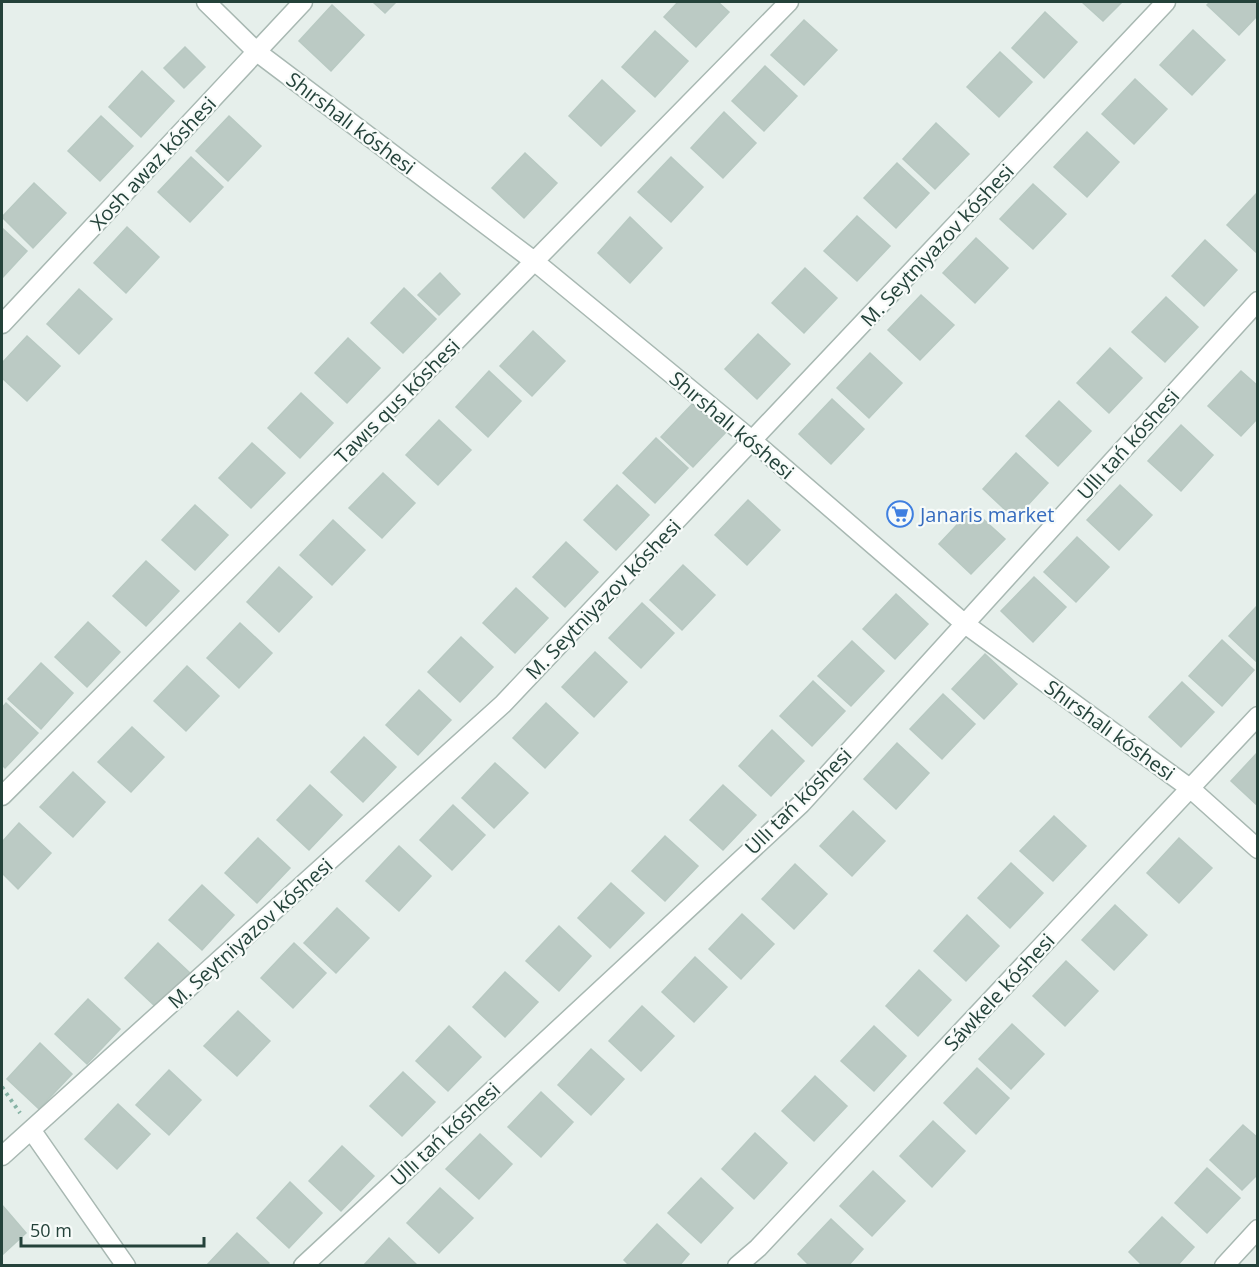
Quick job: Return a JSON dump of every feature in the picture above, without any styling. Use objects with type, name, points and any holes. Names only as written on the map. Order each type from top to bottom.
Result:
[{"type":"street","name":"Shırshalı kóshesi","points":[[206,2],[257,52],[534,261],[753,441],[965,624],[1191,789],[1257,849]]},
{"type":"street","name":"Xosh awaz kóshesi","points":[[2,324],[303,2]]},
{"type":"street","name":"Tawıs qus kóshesi","points":[[2,796],[789,2]]},
{"type":"street","name":"M. Seytniyazov kóshesi","points":[[2,1156],[503,704],[1166,2]]},
{"type":"street","name":"Ullı tań kóshesi","points":[[303,1266],[801,804],[1257,301]]},
{"type":"street","name":"Sáwkele kóshesi","points":[[737,1266],[758,1248],[1191,789],[1257,716]]},
{"type":"street","points":[[32,1131],[126,1266]]},
{"type":"street","points":[[1224,1266],[1257,1229]]},
{"type":"path","points":[[2,1086],[32,1131]]},
{"type":"building","points":[[373,2],[396,2],[385,13]]},
{"type":"building","points":[[678,2],[718,2],[729,12],[696,47],[664,17]]},
{"type":"building","points":[[1082,2],[1122,2],[1103,21]]},
{"type":"building","points":[[1210,2],[1258,2],[1258,15],[1239,35],[1207,5]]},
{"type":"building","points":[[332,5],[364,35],[331,71],[299,41]]},
{"type":"building","points":[[1045,12],[1077,42],[1044,78],[1012,48]]},
{"type":"building","points":[[804,20],[837,50],[804,85],[771,55]]},
{"type":"building","points":[[1193,30],[1225,60],[1192,95],[1160,65]]},
{"type":"building","points":[[655,31],[688,61],[655,97],[622,67]]},
{"type":"building","points":[[185,47],[205,67],[184,88],[164,68]]},
{"type":"building","points":[[1000,52],[1032,82],[999,117],[967,87]]},
{"type":"building","points":[[765,66],[797,96],[764,131],[732,101]]},
{"type":"building","points":[[142,71],[174,101],[141,137],[109,107]]},
{"type":"building","points":[[1135,79],[1167,109],[1134,144],[1102,114]]},
{"type":"building","points":[[602,80],[635,111],[601,146],[569,116]]},
{"type":"building","points":[[724,112],[756,143],[723,178],[691,148]]},
{"type":"building","points":[[101,116],[133,146],[100,181],[68,151]]},
{"type":"building","points":[[229,116],[261,146],[228,181],[196,151]]},
{"type":"building","points":[[936,123],[969,154],[935,189],[903,159]]},
{"type":"building","points":[[1087,132],[1119,162],[1087,197],[1054,167]]},
{"type":"building","points":[[525,153],[557,183],[524,218],[492,188]]},
{"type":"building","points":[[191,157],[223,187],[190,222],[158,192]]},
{"type":"building","points":[[671,157],[703,187],[671,222],[638,192]]},
{"type":"building","points":[[897,163],[929,193],[896,228],[864,198]]},
{"type":"building","points":[[34,183],[66,213],[33,248],[2,217]]},
{"type":"building","points":[[1033,184],[1066,214],[1033,249],[1000,219]]},
{"type":"building","points":[[1258,192],[1258,254],[1227,225]]},
{"type":"building","points":[[857,216],[890,246],[857,281],[824,251]]},
{"type":"building","points":[[630,217],[662,248],[630,283],[598,253]]},
{"type":"building","points":[[127,227],[159,257],[126,293],[94,263]]},
{"type":"building","points":[[2,228],[27,251],[2,278]]},
{"type":"building","points":[[976,238],[1008,268],[975,303],[943,273]]},
{"type":"building","points":[[1205,240],[1237,270],[1204,306],[1172,276]]},
{"type":"building","points":[[805,268],[837,298],[804,333],[772,303]]},
{"type":"building","points":[[440,273],[460,294],[439,315],[418,295]]},
{"type":"building","points":[[404,288],[436,319],[403,353],[371,323]]},
{"type":"building","points":[[79,289],[112,319],[79,354],[47,324]]},
{"type":"building","points":[[921,295],[954,325],[920,360],[888,330]]},
{"type":"building","points":[[1166,297],[1198,327],[1165,362],[1132,332]]},
{"type":"building","points":[[533,331],[565,361],[532,396],[500,366]]},
{"type":"building","points":[[758,334],[790,364],[757,399],[725,369]]},
{"type":"building","points":[[27,336],[60,366],[27,401],[2,378],[2,363]]},
{"type":"building","points":[[348,338],[380,368],[347,403],[315,373]]},
{"type":"building","points":[[1110,348],[1142,378],[1109,413],[1077,383]]},
{"type":"building","points":[[870,353],[902,383],[869,418],[837,388]]},
{"type":"building","points":[[489,371],[521,401],[488,437],[456,407]]},
{"type":"building","points":[[1241,371],[1258,386],[1258,418],[1241,436],[1208,406]]},
{"type":"building","points":[[301,393],[333,423],[300,458],[268,428]]},
{"type":"building","points":[[832,399],[864,429],[831,464],[799,434]]},
{"type":"building","points":[[1059,401],[1091,431],[1058,466],[1026,436]]},
{"type":"building","points":[[694,402],[726,432],[693,467],[661,437]]},
{"type":"building","points":[[439,420],[471,450],[438,485],[406,455]]},
{"type":"building","points":[[1181,425],[1213,455],[1181,491],[1148,461]]},
{"type":"building","points":[[656,438],[688,468],[655,503],[623,473]]},
{"type":"building","points":[[252,443],[285,473],[251,508],[219,478]]},
{"type":"building","points":[[1016,453],[1048,483],[1015,519],[983,489]]},
{"type":"building","points":[[383,473],[415,503],[382,538],[349,508]]},
{"type":"building","points":[[617,485],[649,515],[616,550],[584,520]]},
{"type":"building","points":[[1120,485],[1152,515],[1119,550],[1087,520]]},
{"type":"building","points":[[748,500],[780,530],[747,565],[715,535]]},
{"type":"building","points":[[195,505],[228,535],[195,570],[162,540]]},
{"type":"building","points":[[972,509],[1005,539],[971,574],[939,544]]},
{"type":"building","points":[[333,520],[365,550],[332,585],[300,555]]},
{"type":"building","points":[[1077,537],[1109,567],[1076,602],[1044,572]]},
{"type":"building","points":[[566,542],[598,572],[565,607],[533,577]]},
{"type":"building","points":[[146,561],[179,591],[146,626],[113,596]]},
{"type":"building","points":[[683,565],[715,595],[682,630],[650,600]]},
{"type":"building","points":[[279,567],[312,597],[279,632],[247,602]]},
{"type":"building","points":[[1034,577],[1066,607],[1033,642],[1001,611]]},
{"type":"building","points":[[516,588],[548,618],[515,653],[483,623]]},
{"type":"building","points":[[896,594],[928,624],[895,659],[863,629]]},
{"type":"building","points":[[642,603],[674,633],[641,668],[609,638]]},
{"type":"building","points":[[1258,605],[1258,663],[1229,636]]},
{"type":"building","points":[[88,622],[120,652],[87,687],[55,657]]},
{"type":"building","points":[[240,623],[272,653],[239,688],[207,658]]},
{"type":"building","points":[[461,637],[493,667],[460,702],[428,672]]},
{"type":"building","points":[[1222,640],[1254,670],[1222,706],[1189,676]]},
{"type":"building","points":[[852,641],[884,671],[851,706],[818,676]]},
{"type":"building","points":[[595,652],[627,682],[594,717],[562,687]]},
{"type":"building","points":[[985,654],[1017,684],[984,719],[952,689]]},
{"type":"building","points":[[41,663],[73,693],[41,729],[8,699]]},
{"type":"building","points":[[187,666],[219,696],[186,731],[154,701]]},
{"type":"building","points":[[813,681],[845,711],[812,746],[780,716]]},
{"type":"building","points":[[1182,682],[1214,712],[1181,747],[1149,717]]},
{"type":"building","points":[[419,690],[451,720],[418,755],[386,725]]},
{"type":"building","points":[[943,694],[975,724],[942,759],[910,729]]},
{"type":"building","points":[[6,703],[38,733],[5,768],[2,765],[2,708]]},
{"type":"building","points":[[546,703],[578,733],[545,768],[513,738]]},
{"type":"building","points":[[132,727],[164,757],[131,792],[98,762]]},
{"type":"building","points":[[772,730],[804,761],[771,796],[739,766]]},
{"type":"building","points":[[364,737],[396,767],[363,802],[331,772]]},
{"type":"building","points":[[897,743],[929,773],[896,809],[864,779]]},
{"type":"building","points":[[1258,752],[1258,806],[1231,781]]},
{"type":"building","points":[[495,763],[528,793],[494,828],[462,798]]},
{"type":"building","points":[[73,772],[105,802],[73,837],[40,807]]},
{"type":"building","points":[[310,785],[342,815],[309,850],[277,820]]},
{"type":"building","points":[[723,785],[756,815],[723,850],[690,820]]},
{"type":"building","points":[[453,805],[485,835],[452,870],[420,840]]},
{"type":"building","points":[[853,811],[885,841],[852,876],[820,846]]},
{"type":"building","points":[[1054,816],[1086,846],[1053,881],[1020,851]]},
{"type":"building","points":[[19,823],[51,853],[18,889],[2,873],[2,842]]},
{"type":"building","points":[[665,836],[698,866],[665,901],[632,871]]},
{"type":"building","points":[[258,838],[290,868],[257,903],[225,873]]},
{"type":"building","points":[[1179,838],[1212,868],[1179,903],[1147,873]]},
{"type":"building","points":[[399,846],[431,876],[399,911],[366,881]]},
{"type":"building","points":[[1011,863],[1043,893],[1010,928],[978,898]]},
{"type":"building","points":[[795,864],[827,894],[794,929],[762,899]]},
{"type":"building","points":[[611,883],[644,913],[610,948],[578,918]]},
{"type":"building","points":[[202,885],[234,915],[202,950],[169,920]]},
{"type":"building","points":[[1115,905],[1147,935],[1114,970],[1082,940]]},
{"type":"building","points":[[337,908],[369,938],[336,973],[304,943]]},
{"type":"building","points":[[742,914],[774,944],[741,979],[709,949]]},
{"type":"building","points":[[967,915],[999,946],[966,981],[934,951]]},
{"type":"building","points":[[559,926],[591,956],[559,991],[526,961]]},
{"type":"building","points":[[158,943],[190,973],[157,1008],[125,978]]},
{"type":"building","points":[[294,943],[326,973],[293,1008],[261,978]]},
{"type":"building","points":[[695,957],[727,987],[694,1022],[662,992]]},
{"type":"building","points":[[1066,961],[1098,991],[1065,1026],[1033,996]]},
{"type":"building","points":[[919,970],[951,1000],[918,1036],[886,1006]]},
{"type":"building","points":[[505,972],[538,1002],[505,1037],[473,1007]]},
{"type":"building","points":[[88,999],[120,1029],[87,1064],[55,1034]]},
{"type":"building","points":[[642,1006],[674,1036],[641,1071],[609,1041]]},
{"type":"building","points":[[238,1011],[270,1041],[237,1076],[204,1046]]},
{"type":"building","points":[[1012,1024],[1044,1054],[1011,1089],[979,1059]]},
{"type":"building","points":[[449,1026],[481,1057],[448,1091],[416,1061]]},
{"type":"building","points":[[874,1026],[906,1056],[874,1091],[841,1061]]},
{"type":"building","points":[[40,1043],[72,1074],[39,1109],[7,1079]]},
{"type":"building","points":[[591,1049],[624,1079],[591,1115],[558,1085]]},
{"type":"building","points":[[977,1068],[1009,1098],[976,1134],[944,1103]]},
{"type":"building","points":[[169,1070],[201,1100],[169,1135],[136,1105]]},
{"type":"building","points":[[403,1072],[435,1102],[402,1136],[370,1106]]},
{"type":"building","points":[[815,1076],[847,1106],[814,1141],[782,1111]]},
{"type":"building","points":[[541,1092],[573,1122],[541,1157],[508,1127]]},
{"type":"building","points":[[118,1104],[150,1134],[117,1169],[85,1139]]},
{"type":"building","points":[[933,1121],[965,1151],[932,1187],[900,1156]]},
{"type":"building","points":[[1243,1125],[1258,1138],[1258,1174],[1242,1190],[1210,1160]]},
{"type":"building","points":[[755,1133],[787,1163],[754,1199],[722,1169]]},
{"type":"building","points":[[480,1134],[512,1164],[479,1199],[446,1169]]},
{"type":"building","points":[[342,1146],[374,1176],[341,1211],[309,1181]]},
{"type":"building","points":[[1207,1168],[1240,1198],[1207,1233],[1175,1203]]},
{"type":"building","points":[[873,1171],[905,1201],[872,1236],[840,1206]]},
{"type":"building","points":[[701,1178],[733,1208],[701,1243],[668,1213]]},
{"type":"building","points":[[290,1182],[322,1213],[289,1248],[257,1218]]},
{"type":"building","points":[[440,1188],[473,1218],[439,1253],[407,1223]]},
{"type":"building","points":[[2,1205],[26,1233],[2,1255]]},
{"type":"building","points":[[1162,1217],[1194,1247],[1177,1266],[1143,1266],[1129,1252]]},
{"type":"building","points":[[831,1219],[863,1249],[848,1266],[810,1266],[798,1254]]},
{"type":"building","points":[[657,1224],[689,1254],[679,1266],[630,1266],[624,1260]]},
{"type":"building","points":[[237,1233],[269,1263],[267,1266],[206,1266]]},
{"type":"building","points":[[389,1238],[418,1266],[363,1266]]},
{"type":"place","name":"Janaris market","points":[[900,514]]}]
